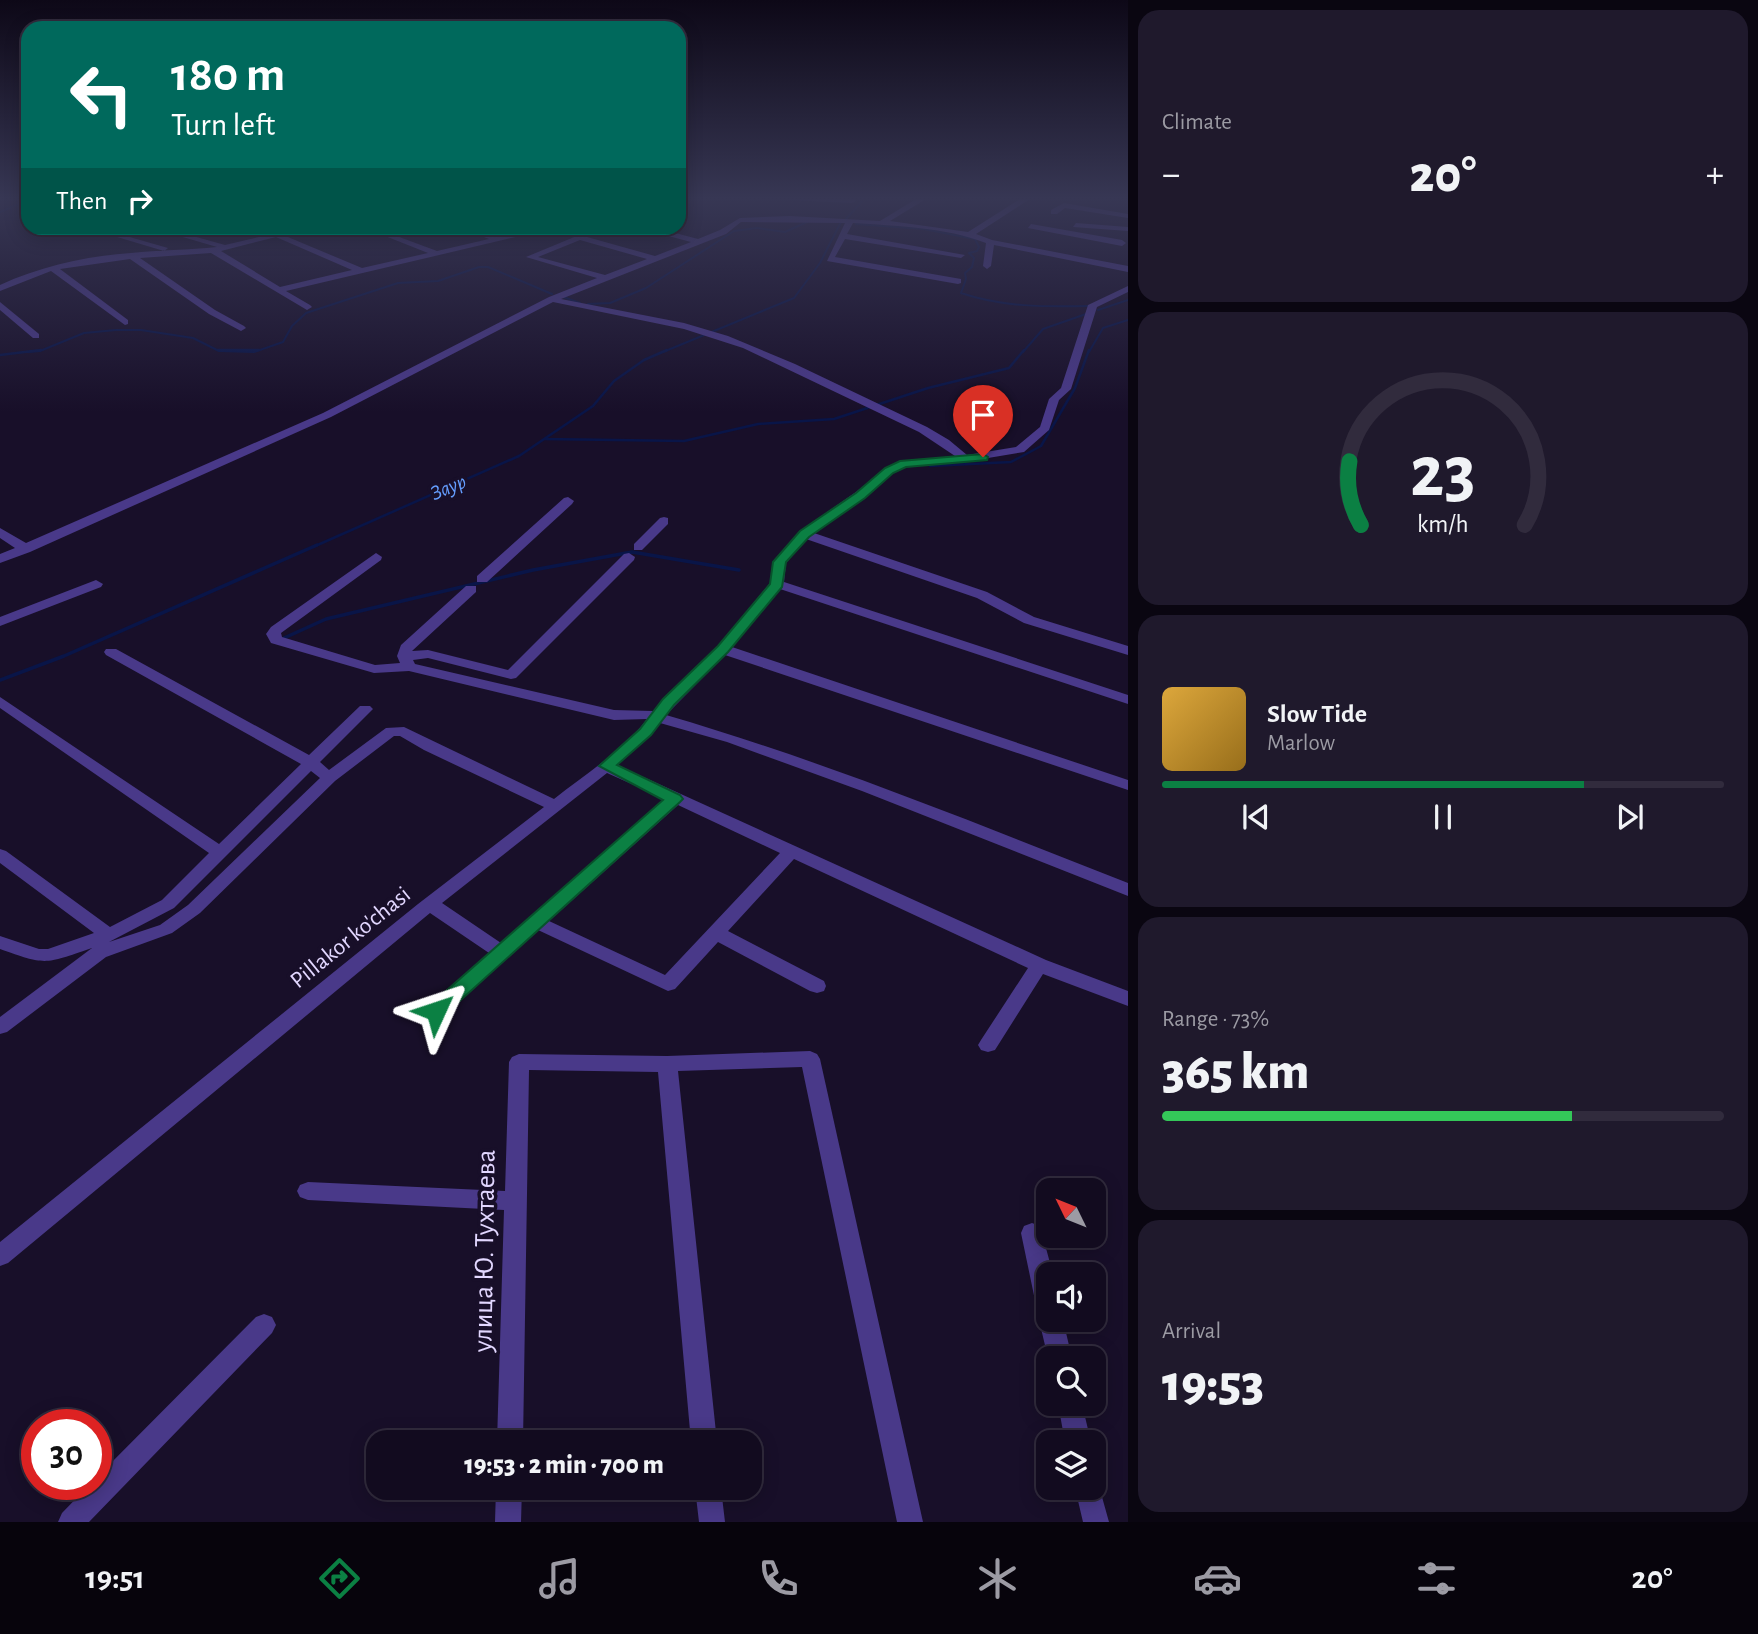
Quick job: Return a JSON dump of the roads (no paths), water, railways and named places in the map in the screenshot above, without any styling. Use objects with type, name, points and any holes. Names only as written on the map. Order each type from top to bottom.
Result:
[{"type":"street","points":[[0,288],[16,279],[50,270]]},
{"type":"street","points":[[55,270],[125,322]]},
{"type":"street","points":[[153,270],[212,312],[241,328]]},
{"type":"street","points":[[248,270],[307,307]]},
{"type":"street","points":[[281,289],[365,270]]},
{"type":"street","points":[[578,270],[603,277]]},
{"type":"street","points":[[0,559],[327,415],[552,299],[621,270]]},
{"type":"street","points":[[894,270],[958,281]]},
{"type":"street","points":[[1128,289],[1093,305],[1066,389],[1054,399],[1045,428],[1015,453],[904,463],[889,471],[804,534],[779,562],[777,584],[1128,699]]},
{"type":"street","points":[[552,299],[709,333],[811,374],[841,392],[937,435],[964,459]]},
{"type":"street","points":[[0,305],[36,336]]},
{"type":"street","points":[[407,661],[406,648],[568,501]]},
{"type":"street","points":[[376,557],[276,630],[273,634],[276,640],[374,669],[428,654],[511,675],[664,521]]},
{"type":"street","points":[[0,532],[26,549]]},
{"type":"street","points":[[804,534],[982,595],[1029,620],[1128,651]]},
{"type":"street","points":[[0,622],[96,584]]},
{"type":"street","name":"Pillakor ko'chasi","points":[[0,1256],[430,904],[607,766],[658,718],[668,702],[723,649],[777,584]]},
{"type":"street","points":[[723,649],[1128,785]]},
{"type":"street","points":[[111,652],[311,763],[329,778]]},
{"type":"street","points":[[407,661],[614,715],[648,714],[732,739],[868,787],[1128,890]]},
{"type":"street","points":[[0,701],[220,853]]},
{"type":"street","points":[[0,942],[43,957],[109,935],[168,904],[365,709]]},
{"type":"street","points":[[0,1027],[99,952],[166,929],[194,909],[329,778],[391,731],[404,732],[429,747],[556,806]]},
{"type":"street","points":[[607,766],[1039,965],[1128,999]]},
{"type":"street","points":[[436,1011],[675,799]]},
{"type":"street","points":[[536,922],[668,984],[718,934],[792,851]]},
{"type":"street","points":[[0,855],[109,935]]},
{"type":"street","points":[[430,904],[501,953]]},
{"type":"street","points":[[718,934],[817,986]]},
{"type":"street","points":[[988,1045],[1039,965]]},
{"type":"street","points":[[703,1430],[667,1064],[810,1059],[910,1522]]},
{"type":"street","name":"улица Ю. Тухтаева","points":[[510,1430],[519,1062],[667,1064]]},
{"type":"street","points":[[308,1191],[516,1201]]},
{"type":"street","points":[[1032,1233],[1038,1262]]},
{"type":"street","points":[[71,1522],[264,1325]]},
{"type":"street","points":[[508,1522],[509,1500]]},
{"type":"street","points":[[709,1500],[712,1522]]},
{"type":"street","points":[[1091,1500],[1096,1522]]},
{"type":"waterway","points":[[28,352],[40,351],[84,333],[116,330],[141,330],[193,338],[219,351],[254,352],[283,342],[292,326],[306,313],[398,283],[438,281],[470,270]]},
{"type":"waterway","points":[[495,270],[552,294]]},
{"type":"waterway","points":[[588,304],[610,303],[646,288],[674,270]]},
{"type":"waterway","name":"Заур","points":[[663,352],[794,298],[815,270]]},
{"type":"waterway","points":[[968,270],[965,273],[966,279],[961,293],[976,298],[1008,304],[1088,306]]},
{"type":"waterway","points":[[563,297],[580,303]]},
{"type":"waterway","points":[[1098,310],[1128,300]]},
{"type":"waterway","points":[[1023,352],[1043,329],[1086,314]]},
{"type":"waterway","points":[[1089,352],[1103,328],[1128,320]]},
{"type":"waterway","points":[[0,355],[41,350]]},
{"type":"waterway","points":[[218,350],[259,350]]},
{"type":"waterway","name":"Заур","points":[[313,547],[519,456],[593,406],[614,381],[644,360],[667,350]]},
{"type":"waterway","points":[[545,439],[684,441],[758,424],[834,419],[928,388],[1009,368],[1024,350]]},
{"type":"waterway","points":[[930,466],[1011,462],[1041,446],[1075,388],[1089,350]]},
{"type":"waterway","name":"Заур","points":[[0,680],[64,656],[317,545]]},
{"type":"waterway","points":[[284,638],[326,619],[533,570],[632,552],[739,570]]}]
